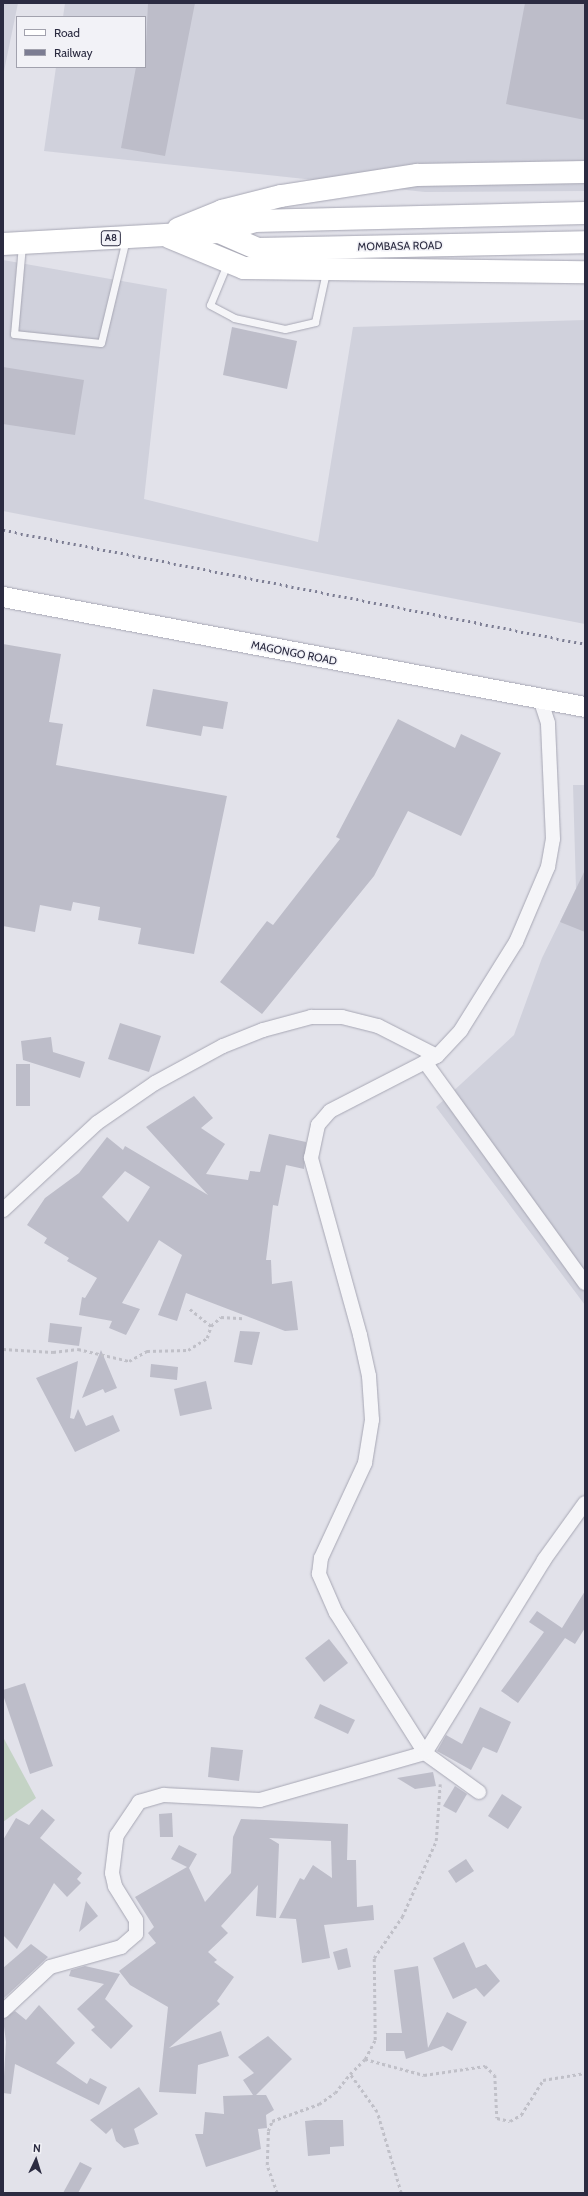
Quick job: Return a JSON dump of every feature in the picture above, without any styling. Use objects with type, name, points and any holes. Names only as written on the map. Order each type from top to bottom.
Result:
[{"type":"highway","points":[[164,235],[222,211],[281,196],[417,175],[585,172]]},
{"type":"highway","name":"MOMBASA ROAD","points":[[13,243],[219,232],[254,221],[585,214]]},
{"type":"highway","name":"MOMBASA ROAD","points":[[219,232],[258,249],[585,242]]},
{"type":"highway","points":[[164,235],[244,268],[585,272]]},
{"type":"street","name":"MAGONGO ROAD","points":[[3,597],[585,707]]},
{"type":"street","points":[[479,1792],[440,1767],[425,1753],[336,1613],[319,1574],[321,1558],[365,1462],[372,1420],[369,1376],[360,1335],[311,1158],[318,1125],[330,1111],[431,1059],[461,1030],[516,942],[548,867],[554,812],[548,723],[540,698]]},
{"type":"street","points":[[3,1210],[97,1123],[148,1087],[223,1046],[263,1030],[310,1018],[342,1017],[378,1026],[431,1059],[585,1283]]},
{"type":"street","points":[[3,2011],[50,1967],[121,1947],[136,1934],[136,1920],[115,1886],[112,1873],[117,1835],[139,1802],[164,1795],[260,1800],[425,1753],[544,1560],[585,1502]]},
{"type":"lane","points":[[13,243],[14,334],[101,343],[126,237]]},
{"type":"lane","points":[[227,262],[210,305],[234,318],[285,329],[316,322],[326,269]]},
{"type":"path","points":[[190,1309],[211,1326]]},
{"type":"path","points":[[3,1349],[89,1350],[108,1358],[129,1361],[147,1351],[188,1350],[207,1338],[211,1326],[224,1316],[243,1318]]},
{"type":"path","points":[[277,2193],[267,2165],[268,2131],[272,2121],[320,2104],[335,2093],[350,2074],[365,2059],[375,2040],[374,1958],[399,1922],[436,1841],[440,1817],[440,1767]]},
{"type":"path","points":[[365,2059],[424,2075],[485,2066],[495,2075],[497,2118],[510,2121],[521,2115],[543,2080],[585,2073]]},
{"type":"path","points":[[350,2074],[377,2112],[401,2193]]},
{"type":"shaded area","points":[[3,3],[18,3],[3,76]]},
{"type":"shaded area","points":[[65,3],[585,3],[585,191],[425,192],[44,151],[56,68],[146,68],[146,16],[63,16]]},
{"type":"shaded area","points":[[3,260],[167,289],[144,499],[318,542],[353,327],[585,320],[585,624],[3,511]]},
{"type":"shaded area","points":[[573,785],[585,785],[585,1305],[436,1107],[514,1035],[542,958],[576,889]]},
{"type":"green space","points":[[3,1737],[36,1798],[3,1822]]},
{"type":"building","points":[[148,3],[195,3],[165,156],[121,148],[136,68],[146,68]]},
{"type":"building","points":[[525,3],[585,3],[585,120],[506,104]]},
{"type":"building","points":[[232,327],[297,341],[287,389],[223,375]]},
{"type":"building","points":[[3,367],[84,380],[75,435],[3,424]]},
{"type":"building","points":[[3,644],[61,654],[49,722],[63,724],[56,765],[227,796],[194,954],[138,944],[141,928],[98,920],[100,907],[73,902],[71,911],[40,905],[35,932],[3,926]]},
{"type":"building","points":[[153,689],[228,702],[223,729],[203,726],[201,736],[146,726]]},
{"type":"building","points":[[398,719],[455,748],[461,734],[501,753],[461,836],[408,811],[374,876],[262,1014],[220,982],[267,921],[273,925],[340,839],[336,837]]},
{"type":"building","points":[[585,870],[585,932],[560,922]]},
{"type":"building","points":[[120,1023],[161,1036],[149,1072],[108,1059]]},
{"type":"building","points":[[51,1037],[53,1052],[85,1062],[80,1078],[23,1060],[21,1041]]},
{"type":"building","points":[[16,1064],[30,1064],[30,1106],[16,1106]]},
{"type":"building","points":[[194,1096],[213,1118],[201,1128],[225,1144],[206,1174],[248,1180],[250,1171],[260,1172],[269,1134],[306,1142],[304,1169],[286,1165],[278,1206],[273,1205],[266,1260],[271,1260],[272,1284],[292,1281],[298,1330],[285,1331],[186,1293],[177,1321],[158,1315],[182,1255],[159,1240],[122,1303],[140,1309],[126,1335],[109,1328],[112,1321],[79,1315],[82,1297],[85,1298],[97,1278],[67,1261],[69,1258],[44,1243],[47,1238],[27,1225],[45,1198],[79,1173],[107,1137],[123,1150],[125,1146],[208,1195],[146,1127]],"holes":[[[125,1171],[150,1187],[128,1222],[102,1197]]]},
{"type":"building","points":[[50,1323],[82,1327],[79,1346],[48,1342]]},
{"type":"building","points":[[240,1331],[260,1332],[252,1365],[234,1362]]},
{"type":"building","points":[[101,1350],[117,1388],[105,1393],[103,1389],[82,1398]]},
{"type":"building","points":[[78,1361],[70,1418],[74,1419],[78,1409],[86,1426],[113,1415],[120,1431],[75,1452],[36,1378]]},
{"type":"building","points":[[151,1364],[178,1367],[177,1380],[150,1377]]},
{"type":"building","points":[[206,1381],[212,1409],[180,1416],[174,1389]]},
{"type":"building","points":[[585,1591],[585,1628],[575,1644],[565,1638],[518,1703],[501,1691],[544,1632],[529,1622],[537,1611],[562,1628]]},
{"type":"building","points":[[329,1639],[348,1663],[324,1682],[305,1658]]},
{"type":"building","points":[[25,1683],[53,1766],[30,1774],[3,1695],[3,1690]]},
{"type":"building","points":[[320,1704],[355,1720],[348,1734],[314,1718]]},
{"type":"building","points":[[480,1707],[511,1722],[497,1753],[483,1747],[471,1770],[437,1751],[446,1735],[462,1744]]},
{"type":"building","points":[[211,1747],[243,1750],[239,1781],[208,1777]]},
{"type":"building","points":[[433,1772],[436,1786],[415,1789],[397,1778]]},
{"type":"building","points":[[455,1786],[467,1794],[456,1813],[443,1806]]},
{"type":"building","points":[[502,1794],[522,1807],[508,1829],[488,1816]]},
{"type":"building","points":[[42,1809],[55,1820],[40,1838],[82,1873],[77,1879],[81,1883],[67,1897],[54,1883],[17,1949],[3,1935],[3,1840],[16,1818],[29,1825]]},
{"type":"building","points":[[172,1813],[173,1837],[160,1837],[159,1814]]},
{"type":"building","points":[[241,1819],[348,1824],[347,1860],[356,1860],[357,1907],[373,1905],[374,1920],[324,1925],[330,1958],[302,1963],[296,1919],[279,1918],[300,1878],[304,1880],[313,1865],[332,1878],[331,1841],[269,1838],[279,1844],[276,1918],[256,1916],[258,1885],[221,1926],[228,1933],[208,1952],[217,1960],[214,1962],[234,1977],[217,2001],[220,2004],[169,2048],[221,2031],[229,2056],[198,2065],[196,2094],[159,2092],[168,2007],[130,1985],[119,1971],[156,1943],[148,1933],[154,1927],[135,1897],[187,1867],[171,1859],[179,1845],[197,1854],[189,1868],[205,1902],[231,1873],[233,1837]]},
{"type":"building","points":[[466,1859],[474,1871],[456,1883],[448,1871]]},
{"type":"building","points":[[86,1901],[98,1916],[79,1932]]},
{"type":"building","points":[[464,1942],[476,1968],[486,1964],[500,1981],[484,1997],[476,1988],[453,1999],[433,1958]]},
{"type":"building","points":[[31,1944],[48,1957],[3,1999],[3,1968]]},
{"type":"building","points":[[347,1948],[351,1967],[338,1970],[333,1952]]},
{"type":"building","points":[[85,1966],[120,1974],[105,1999],[133,2026],[111,2049],[91,2030],[95,2027],[77,2009],[104,1984],[69,1976],[71,1970]]},
{"type":"building","points":[[418,1966],[428,2048],[447,2012],[467,2022],[452,2051],[443,2046],[406,2059],[404,2051],[386,2051],[386,2033],[402,2033],[394,1970]]},
{"type":"building","points":[[39,2005],[75,2043],[56,2063],[87,2084],[90,2078],[107,2087],[99,2105],[15,2064],[11,2094],[3,2093],[6,2042],[3,2019],[15,2011],[26,2020]]},
{"type":"building","points":[[268,2036],[292,2059],[256,2095],[266,2095],[274,2110],[266,2115],[267,2128],[258,2129],[261,2149],[206,2167],[195,2134],[203,2134],[205,2112],[224,2114],[223,2096],[253,2095],[243,2080],[254,2073],[238,2057]]},
{"type":"building","points":[[139,2087],[158,2114],[134,2129],[139,2144],[124,2148],[116,2141],[112,2128],[106,2134],[90,2120]]},
{"type":"building","points":[[343,2120],[344,2146],[330,2147],[330,2154],[308,2156],[305,2121]]},
{"type":"building","points":[[80,2162],[92,2168],[78,2193],[63,2193]]},
{"type":"railway","points":[[3,530],[585,644]]}]
